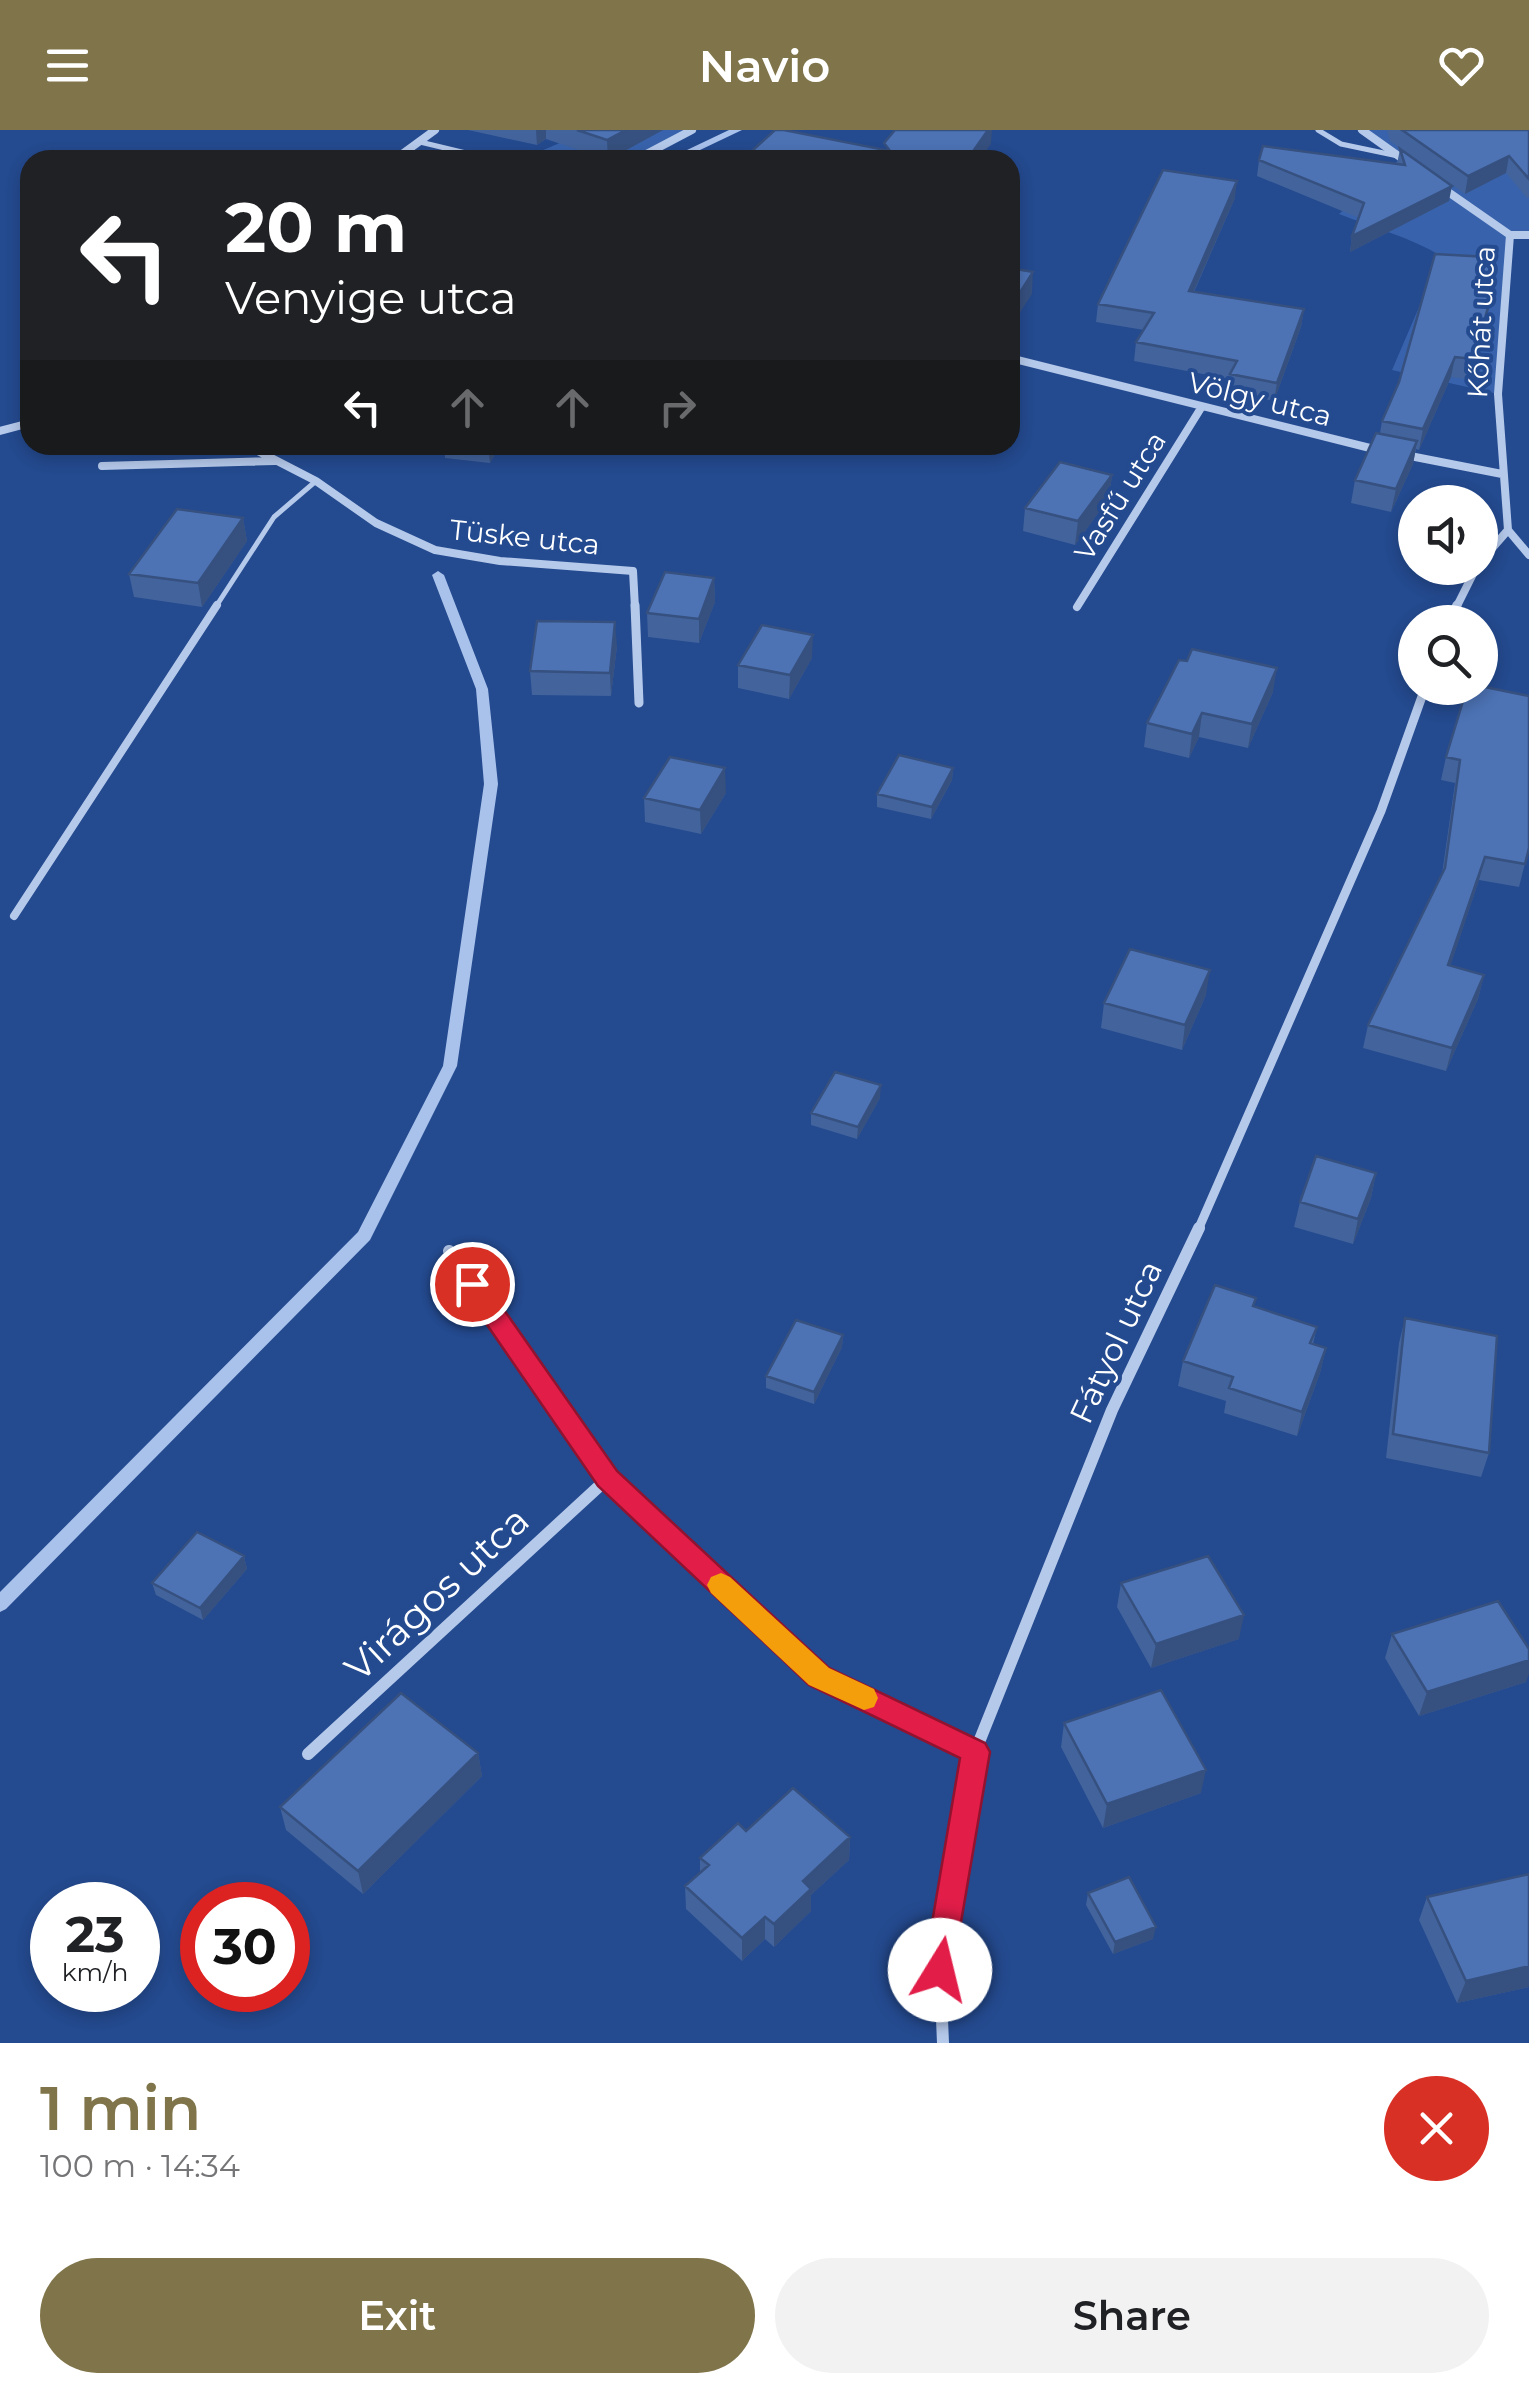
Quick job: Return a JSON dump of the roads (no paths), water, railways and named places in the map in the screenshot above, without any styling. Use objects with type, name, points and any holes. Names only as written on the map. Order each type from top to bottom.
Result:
[{"type":"street","points":[[408,150],[435,130]]},
{"type":"street","points":[[655,150],[692,130]]},
{"type":"street","points":[[1362,130],[1416,169]]},
{"type":"street","name":"Kőhát utca","points":[[1432,180],[1510,235],[1498,394],[1508,530]]},
{"type":"street","points":[[1510,235],[1529,235]]},
{"type":"street","name":"Völgy utca","points":[[1020,361],[1338,441],[1502,474]]},
{"type":"street","name":"Vasfű utca","points":[[1077,607],[1201,408]]},
{"type":"street","name":"Tüske utca","points":[[266,455],[316,481],[376,522],[434,550],[500,560],[633,571],[640,703]]},
{"type":"street","points":[[102,466],[276,460]]},
{"type":"street","points":[[1498,542],[1508,530],[1529,555]]},
{"type":"street","name":"Fátyol utca","points":[[944,2043],[940,1970],[975,1752],[1112,1410],[1174,1283],[1381,811],[1419,705]]},
{"type":"street","points":[[450,1251],[607,1478],[819,1676],[975,1752]]},
{"type":"street","name":"Virágos utca","points":[[308,1754],[607,1478]]},
{"type":"lane","points":[[1318,130],[1340,144],[1398,156]]},
{"type":"lane","points":[[420,142],[453,150]]},
{"type":"lane","points":[[14,916],[274,517],[316,481]]},
{"type":"waterway","points":[[693,150],[737,130]]},
{"type":"waterway","points":[[0,1604],[364,1236],[450,1066],[491,784],[482,689],[438,575]]}]
